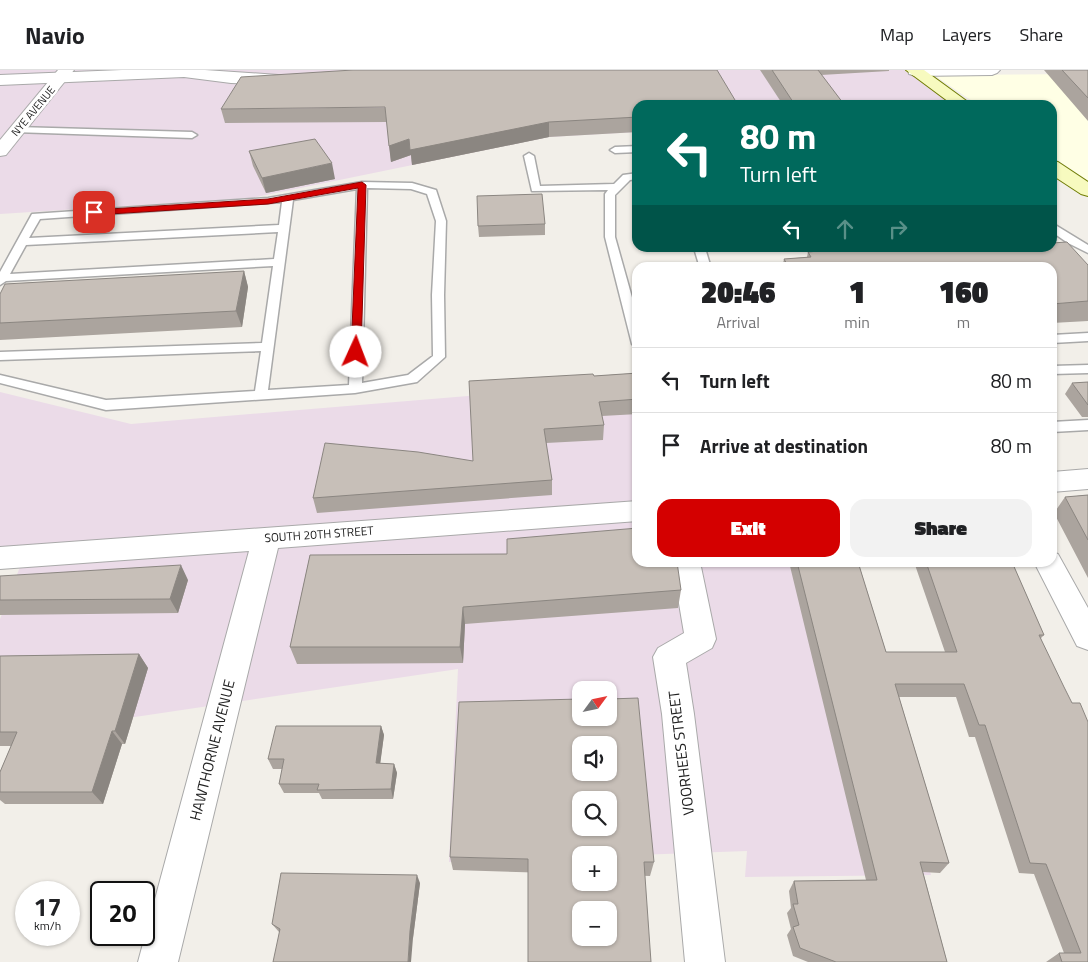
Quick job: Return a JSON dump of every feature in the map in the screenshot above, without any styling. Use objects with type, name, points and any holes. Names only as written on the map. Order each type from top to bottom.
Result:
[{"type":"main road","points":[[914,70],[957,100]]},
{"type":"main road","points":[[1057,170],[1088,190]]},
{"type":"street","points":[[914,70],[992,70]]},
{"type":"street","points":[[0,80],[64,73],[184,72],[231,78],[294,80]]},
{"type":"street","name":"NYE AVENUE","points":[[0,150],[64,73]]},
{"type":"street","points":[[1057,481],[1088,479]]},
{"type":"street","name":"SOUTH 20TH STREET","points":[[0,558],[632,511]]},
{"type":"street","name":"HAWTHORNE AVENUE","points":[[158,962],[266,538]]},
{"type":"street","name":"VOORHEES STREET","points":[[687,567],[701,639],[669,657],[678,714],[705,962]]},
{"type":"street","points":[[1051,567],[1088,637]]},
{"type":"lane","points":[[17,130],[192,136]]},
{"type":"lane","points":[[615,150],[632,149]]},
{"type":"lane","points":[[529,156],[536,189],[617,187]]},
{"type":"lane","points":[[632,177],[627,177],[610,194],[610,237],[632,321]]},
{"type":"lane","points":[[354,389],[362,185]]},
{"type":"lane","points":[[0,379],[106,405],[354,389],[412,379],[439,357],[438,295],[441,221],[432,192],[412,186],[362,185],[268,201],[36,216],[1,280]]},
{"type":"lane","points":[[261,395],[288,198]]},
{"type":"lane","points":[[22,242],[284,228]]},
{"type":"lane","points":[[1057,230],[1088,250]]},
{"type":"lane","points":[[1,280],[279,262]]},
{"type":"lane","points":[[1057,339],[1088,337]]},
{"type":"lane","points":[[0,356],[267,347]]},
{"type":"lane","points":[[1057,370],[1088,369]]},
{"type":"lane","points":[[1057,427],[1088,425]]},
{"type":"shaded area","points":[[0,70],[919,70],[964,100],[632,100],[632,132],[549,137],[252,198],[0,214]]},
{"type":"shaded area","points":[[1088,74],[1088,181],[1057,160],[1057,100],[971,100],[934,75]]},
{"type":"shaded area","points":[[632,382],[632,567],[847,567],[931,875],[745,877],[747,851],[617,856],[617,846],[572,846],[572,857],[449,862],[458,669],[0,737],[0,619],[23,559],[0,561],[0,392],[131,424]]},
{"type":"building","points":[[353,70],[717,70],[735,100],[632,100],[632,117],[549,122],[410,150],[409,139],[389,146],[385,107],[221,109],[241,77]]},
{"type":"building","points":[[772,70],[818,70],[841,100],[792,100]]},
{"type":"building","points":[[1062,70],[1088,70],[1088,98]]},
{"type":"building","points":[[315,139],[332,163],[262,178],[249,151]]},
{"type":"building","points":[[542,194],[545,224],[478,226],[477,196]]},
{"type":"building","points":[[1067,242],[1088,265],[1088,301],[1057,304],[1057,262],[786,262],[784,259],[811,257],[808,252],[1057,252],[1057,243]]},
{"type":"building","points":[[244,271],[236,311],[0,323],[0,294],[5,284]]},
{"type":"building","points":[[632,373],[632,399],[599,402],[604,425],[544,429],[552,480],[313,498],[325,443],[418,452],[473,461],[469,381],[593,374],[594,376]]},
{"type":"building","points":[[1088,382],[1088,405],[1072,383]]},
{"type":"building","points":[[1088,495],[1088,540],[1065,497]]},
{"type":"building","points":[[632,529],[632,567],[678,567],[681,590],[463,607],[460,647],[290,647],[310,555],[507,554],[507,539]]},
{"type":"building","points":[[181,565],[170,599],[0,600],[0,576]]},
{"type":"building","points":[[798,567],[860,567],[886,652],[957,652],[928,567],[1014,567],[1044,635],[1039,635],[1072,703],[1080,703],[1088,722],[1088,962],[1062,962],[1059,953],[1081,953],[1046,864],[1030,863],[985,725],[979,725],[964,684],[895,684],[949,863],[920,862],[947,962],[836,962],[800,948],[793,927],[799,925],[793,904],[798,904],[794,881],[877,880]]},
{"type":"building","points":[[139,654],[115,731],[112,731],[92,792],[0,792],[0,772],[17,732],[0,732],[0,656]]},
{"type":"building","points":[[638,698],[654,862],[644,862],[651,962],[528,962],[528,859],[450,857],[459,702],[572,699],[572,726],[618,726],[618,699]]},
{"type":"building","points":[[276,726],[381,726],[376,763],[394,764],[391,789],[317,790],[319,784],[279,784],[284,759],[268,759]]},
{"type":"building","points":[[281,873],[417,875],[408,962],[273,962],[280,929],[272,924]]},
{"type":"route","points":[[94,212],[268,201],[362,185],[356,352]]}]
